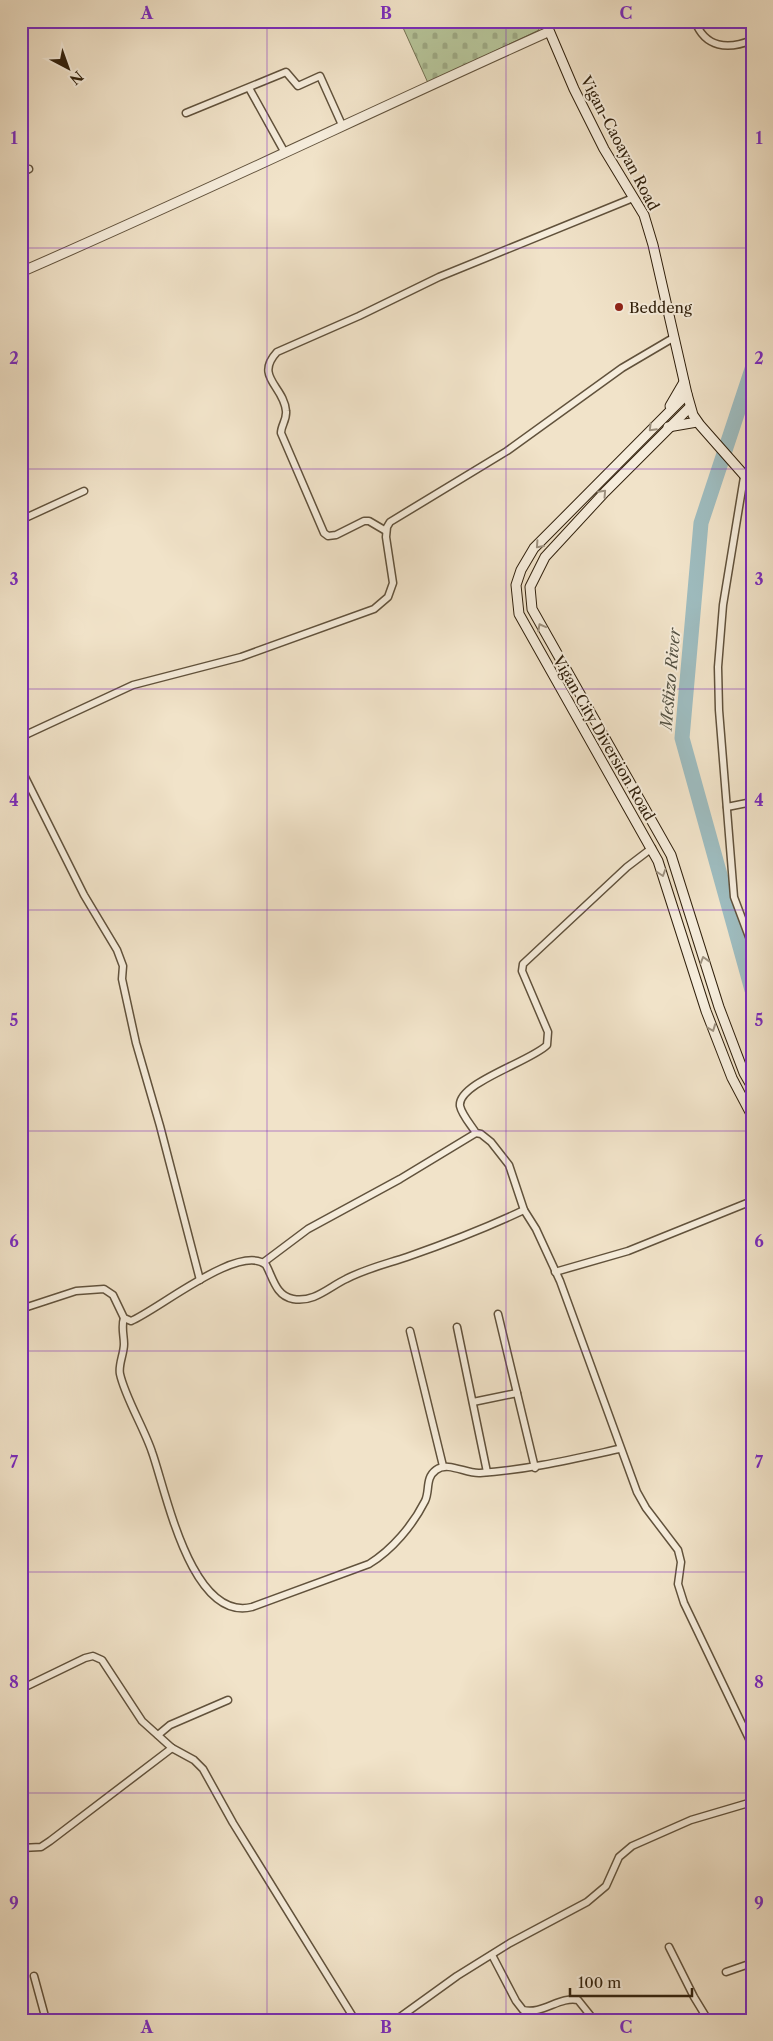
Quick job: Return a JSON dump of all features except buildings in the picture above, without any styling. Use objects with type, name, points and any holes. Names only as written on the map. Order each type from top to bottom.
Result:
[{"type":"main road","points":[[21,272],[174,205],[285,153],[547,24]]},
{"type":"main road","name":"Vigan-Caoayan Road","points":[[547,24],[604,149],[644,215],[690,407],[698,423],[741,474],[752,484]]},
{"type":"main road","name":"Vigan City Diversion Road","points":[[664,416],[684,382]]},
{"type":"main road","name":"Vigan City Diversion Road","points":[[686,394],[534,548],[516,585],[519,614],[658,861],[706,1011],[732,1078],[752,1116]]},
{"type":"main road","name":"Vigan City Diversion Road","points":[[690,407],[668,427],[545,557],[530,587],[532,609],[671,855],[719,1007],[744,1073],[752,1087]]},
{"type":"main road","points":[[668,427],[698,423]]},
{"type":"main road","points":[[578,720],[590,714]]},
{"type":"street","points":[[695,21],[702,35],[714,44],[733,46],[752,40]]},
{"type":"street","points":[[186,113],[284,72],[288,73],[294,83],[299,86],[320,76],[342,125]]},
{"type":"street","points":[[249,88],[285,153]]},
{"type":"street","points":[[21,173],[29,169]]},
{"type":"street","points":[[386,531],[369,521],[364,521],[336,535],[328,536],[324,533],[281,433],[286,421],[286,410],[268,374],[267,366],[270,360],[277,352],[359,316],[440,277],[633,198]]},
{"type":"street","points":[[21,726],[24,736],[133,685],[241,657],[374,609],[388,596],[394,583],[386,531],[395,519],[507,451],[622,368],[673,338]]},
{"type":"street","points":[[741,474],[723,605],[718,667],[719,710],[734,897],[752,945]]},
{"type":"street","points":[[21,520],[84,491]]},
{"type":"street","points":[[21,769],[84,895],[123,966],[122,979],[136,1043],[160,1126],[200,1280]]},
{"type":"street","points":[[727,807],[752,802]]},
{"type":"street","points":[[652,848],[627,867],[523,964],[522,972],[548,1032],[549,1040],[543,1049],[534,1055],[468,1090],[460,1100],[460,1107],[476,1133],[485,1137],[506,1158],[524,1210],[536,1229],[585,1348],[620,1450],[641,1501],[678,1550],[681,1562],[678,1584],[684,1603],[752,1745]]},
{"type":"street","points":[[21,1309],[76,1291],[104,1288],[113,1295],[124,1318],[129,1321],[135,1320],[200,1280],[233,1264],[264,1262],[308,1229],[400,1179],[476,1133]]},
{"type":"street","points":[[555,1272],[628,1251],[752,1201]]},
{"type":"street","points":[[264,1262],[277,1288],[283,1294],[290,1298],[306,1300],[325,1292],[358,1273],[451,1241],[524,1210]]},
{"type":"street","points":[[498,1314],[534,1468]]},
{"type":"street","points":[[124,1318],[122,1324],[124,1345],[120,1376],[152,1452],[178,1538],[199,1577],[212,1593],[228,1606],[236,1608],[252,1607],[375,1560],[411,1523],[426,1500],[431,1474],[443,1466],[474,1473],[534,1468],[620,1450]]},
{"type":"street","points":[[457,1326],[487,1472]]},
{"type":"street","points":[[410,1331],[443,1466]]},
{"type":"street","points":[[473,1402],[517,1393]]},
{"type":"street","points":[[21,1689],[76,1661],[92,1656],[98,1657],[106,1664],[142,1721],[172,1748],[194,1760],[203,1769],[238,1832],[355,2020]]},
{"type":"street","points":[[158,1735],[170,1725],[228,1700]]},
{"type":"street","points":[[21,1848],[41,1846],[50,1842],[172,1748]]},
{"type":"street","points":[[396,2020],[457,1976],[597,1894],[606,1886],[619,1857],[632,1846],[691,1820],[752,1802]]},
{"type":"street","points":[[669,1947],[694,1997],[708,2020]]},
{"type":"street","points":[[492,1955],[516,2001],[523,2010],[542,2009],[571,1998],[578,2000],[594,2020]]},
{"type":"street","points":[[726,1972],[752,1964]]},
{"type":"street","points":[[34,1976],[46,2020]]},
{"type":"green space","points":[[400,21],[536,21],[539,30],[428,83]]},
{"type":"waterway","name":"Mestizo River","points":[[752,369],[701,523],[682,738],[752,990]]},
{"type":"place","name":"Beddeng","points":[[619,307]]}]
